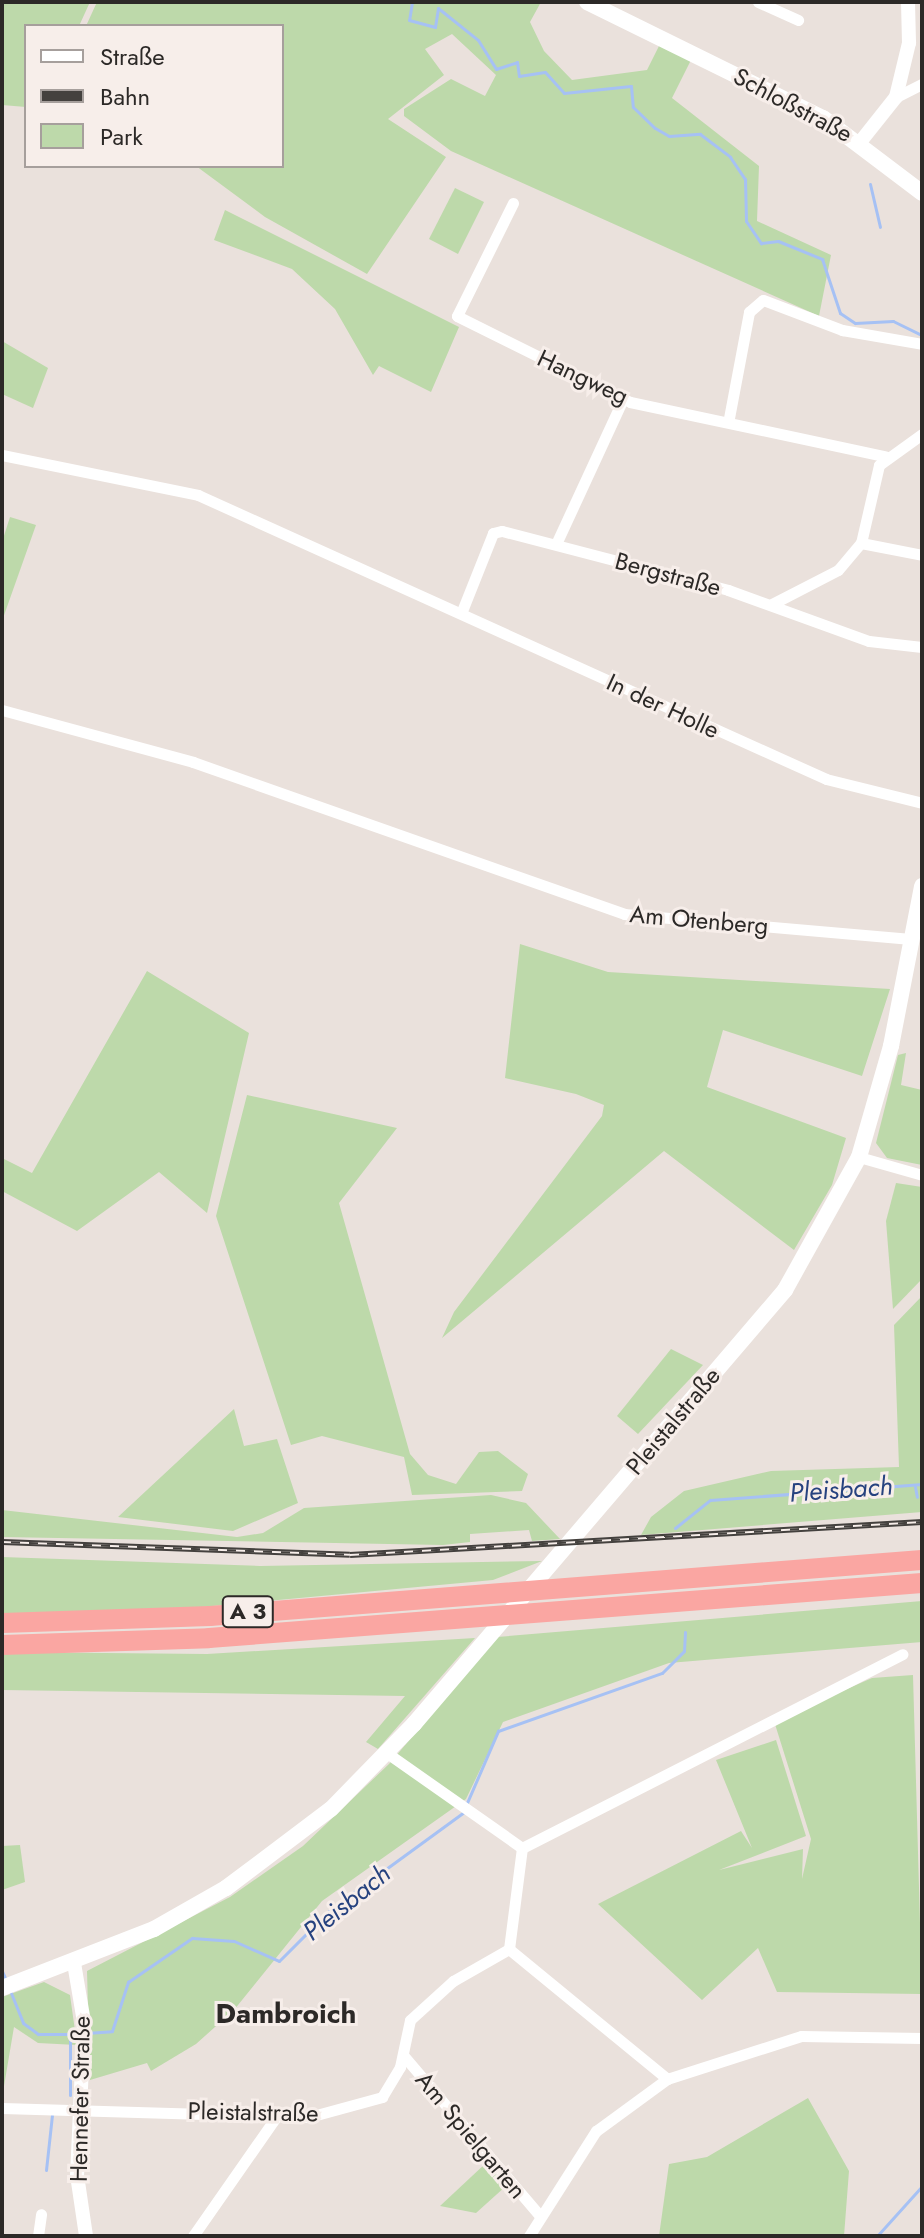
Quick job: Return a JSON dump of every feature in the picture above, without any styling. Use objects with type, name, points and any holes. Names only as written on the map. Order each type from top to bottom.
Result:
[{"type":"highway","name":"A 3","points":[[2,1623],[493,1593],[922,1560]]},
{"type":"highway","name":"A 3","points":[[2,1645],[471,1618],[922,1583]]},
{"type":"main road","name":"Schloßstraße","points":[[587,2],[861,141],[922,193]]},
{"type":"main road","name":"Pleistalstraße","points":[[2,1988],[74,1963],[226,1888],[297,1839],[387,1753],[785,1290],[859,1157],[922,886]]},
{"type":"street","points":[[758,2],[798,20]]},
{"type":"street","points":[[896,97],[909,43],[908,2]]},
{"type":"street","points":[[861,141],[896,97],[922,84]]},
{"type":"street","name":"Hangweg","points":[[513,203],[457,316],[623,399],[729,418],[885,456]]},
{"type":"street","points":[[729,418],[749,312],[763,300],[842,330],[922,344]]},
{"type":"street","points":[[556,544],[623,399]]},
{"type":"street","points":[[772,604],[838,570],[861,543],[885,456],[922,434]]},
{"type":"street","name":"In der Holle","points":[[2,455],[174,487],[412,586],[817,775],[922,803]]},
{"type":"street","name":"Bergstraße","points":[[462,611],[493,533],[556,544],[772,604],[858,638],[922,647]]},
{"type":"street","points":[[861,543],[922,555]]},
{"type":"street","name":"Am Otenberg","points":[[2,710],[193,762],[624,914],[911,939]]},
{"type":"street","points":[[859,1157],[922,1175]]},
{"type":"street","points":[[522,1848],[902,1654]]},
{"type":"street","points":[[387,1753],[455,1797],[522,1848]]},
{"type":"street","points":[[522,1848],[509,1949],[667,2079]]},
{"type":"street","name":"Pleistalstraße","points":[[2,2108],[276,2117],[362,2107],[395,2081],[410,2020],[453,1981],[509,1949]]},
{"type":"street","name":"Hennefer Straße","points":[[74,1963],[84,2022],[77,2175],[86,2236]]},
{"type":"street","points":[[529,2236],[539,2215],[596,2131],[667,2079],[801,2036],[922,2038]]},
{"type":"street","name":"Am Spielgarten","points":[[403,2055],[539,2215]]},
{"type":"street","points":[[193,2236],[276,2117]]},
{"type":"street","points":[[38,2236],[41,2214]]},
{"type":"green space","points":[[2,2],[90,2],[80,24],[24,24],[24,107],[2,105]]},
{"type":"green space","points":[[97,2],[541,2],[530,22],[544,51],[572,80],[647,70],[660,44],[692,58],[672,98],[759,166],[757,221],[831,255],[819,316],[451,151],[404,116],[404,109],[451,79],[485,96],[496,75],[452,34],[425,49],[444,75],[388,119],[446,157],[367,274],[265,217],[199,168],[284,168],[284,24],[87,24]]},
{"type":"green space","points":[[455,188],[484,202],[458,254],[429,239]]},
{"type":"green space","points":[[225,210],[459,327],[431,392],[379,366],[373,375],[335,309],[292,269],[214,240]]},
{"type":"green space","points":[[2,341],[48,368],[33,408],[2,394]]},
{"type":"green space","points":[[10,517],[36,525],[2,621],[2,542]]},
{"type":"green space","points":[[520,944],[608,972],[890,989],[862,1076],[723,1030],[707,1087],[846,1138],[832,1185],[794,1250],[664,1151],[442,1338],[454,1312],[602,1116],[604,1105],[576,1094],[505,1078]]},
{"type":"green space","points":[[147,971],[249,1033],[207,1213],[159,1172],[77,1231],[2,1191],[2,1158],[32,1173]]},
{"type":"green space","points":[[906,1053],[901,1085],[922,1090],[922,1165],[887,1158],[876,1143],[898,1055]]},
{"type":"green space","points":[[247,1095],[397,1128],[339,1203],[410,1454],[428,1475],[456,1484],[479,1452],[498,1451],[528,1474],[522,1491],[412,1495],[404,1457],[322,1436],[291,1445],[216,1216]]},
{"type":"green space","points":[[896,1183],[922,1187],[922,1279],[893,1309],[886,1221]]},
{"type":"green space","points":[[922,1296],[922,1512],[641,1535],[651,1517],[684,1491],[771,1471],[899,1467],[894,1325]]},
{"type":"green space","points":[[671,1349],[703,1365],[638,1434],[617,1416]]},
{"type":"green space","points":[[234,1409],[244,1446],[277,1439],[298,1503],[233,1531],[118,1517]]},
{"type":"green space","points":[[491,1495],[526,1503],[560,1539],[532,1541],[529,1530],[470,1534],[470,1542],[443,1545],[2,1537],[2,1510],[237,1537],[263,1533],[304,1508]]},
{"type":"green space","points":[[2,1557],[260,1566],[542,1561],[493,1580],[137,1613],[2,1616]]},
{"type":"green space","points":[[922,1601],[922,1642],[669,1663],[503,1722],[466,1799],[322,1901],[234,2010],[196,2044],[151,2071],[147,2063],[90,2080],[87,1971],[230,1897],[303,1846],[389,1764],[497,1637]]},
{"type":"green space","points":[[475,1638],[378,1749],[366,1742],[405,1696],[2,1690],[2,1652],[207,1654]]},
{"type":"green space","points":[[913,1675],[922,1994],[777,1992],[758,1948],[702,2000],[598,1904],[741,1831],[752,1848],[716,1760],[776,1740],[806,1836],[719,1870],[803,1849],[802,1879],[811,1839],[774,1721],[872,1678]]},
{"type":"green space","points":[[20,1845],[25,1882],[2,1890],[2,1846]]},
{"type":"green space","points":[[44,1982],[70,1995],[77,2045],[38,2043],[14,2027],[2,2098],[2,1997]]},
{"type":"green space","points":[[808,2098],[849,2171],[844,2236],[659,2236],[669,2164],[707,2157]]},
{"type":"green space","points":[[486,2163],[506,2186],[476,2213],[440,2206]]},
{"type":"waterway","points":[[412,2],[409,20],[435,27],[438,8],[478,40],[496,69],[517,62],[519,76],[545,72],[564,93],[631,86],[633,107],[655,128],[669,136],[700,134],[730,157],[745,179],[746,221],[761,243],[778,241],[822,259],[840,313],[855,323],[893,321],[922,335]]},
{"type":"waterway","points":[[870,184],[880,227]]},
{"type":"waterway","name":"Pleisbach","points":[[675,1528],[710,1500],[922,1484]]},
{"type":"waterway","points":[[915,1487],[917,1497]]},
{"type":"waterway","name":"Pleisbach","points":[[466,1805],[498,1731],[662,1673],[684,1651],[685,1632]]},
{"type":"waterway","name":"Pleisbach","points":[[86,2033],[112,2031],[128,1982],[192,1938],[234,1941],[279,1961],[331,1909],[464,1812]]},
{"type":"waterway","name":"Pleisbach","points":[[2,1971],[7,1982]]},
{"type":"waterway","name":"Pleisbach","points":[[11,1993],[23,2023],[38,2034],[79,2034]]},
{"type":"waterway","points":[[70,2035],[70,2095]]},
{"type":"waterway","points":[[46,2170],[52,2115]]},
{"type":"waterway","points":[[877,2236],[922,2186]]},
{"type":"railway","points":[[2,1542],[350,1555],[922,1522]]},
{"type":"district","name":"Dambroich","points":[[286,2014]]}]
